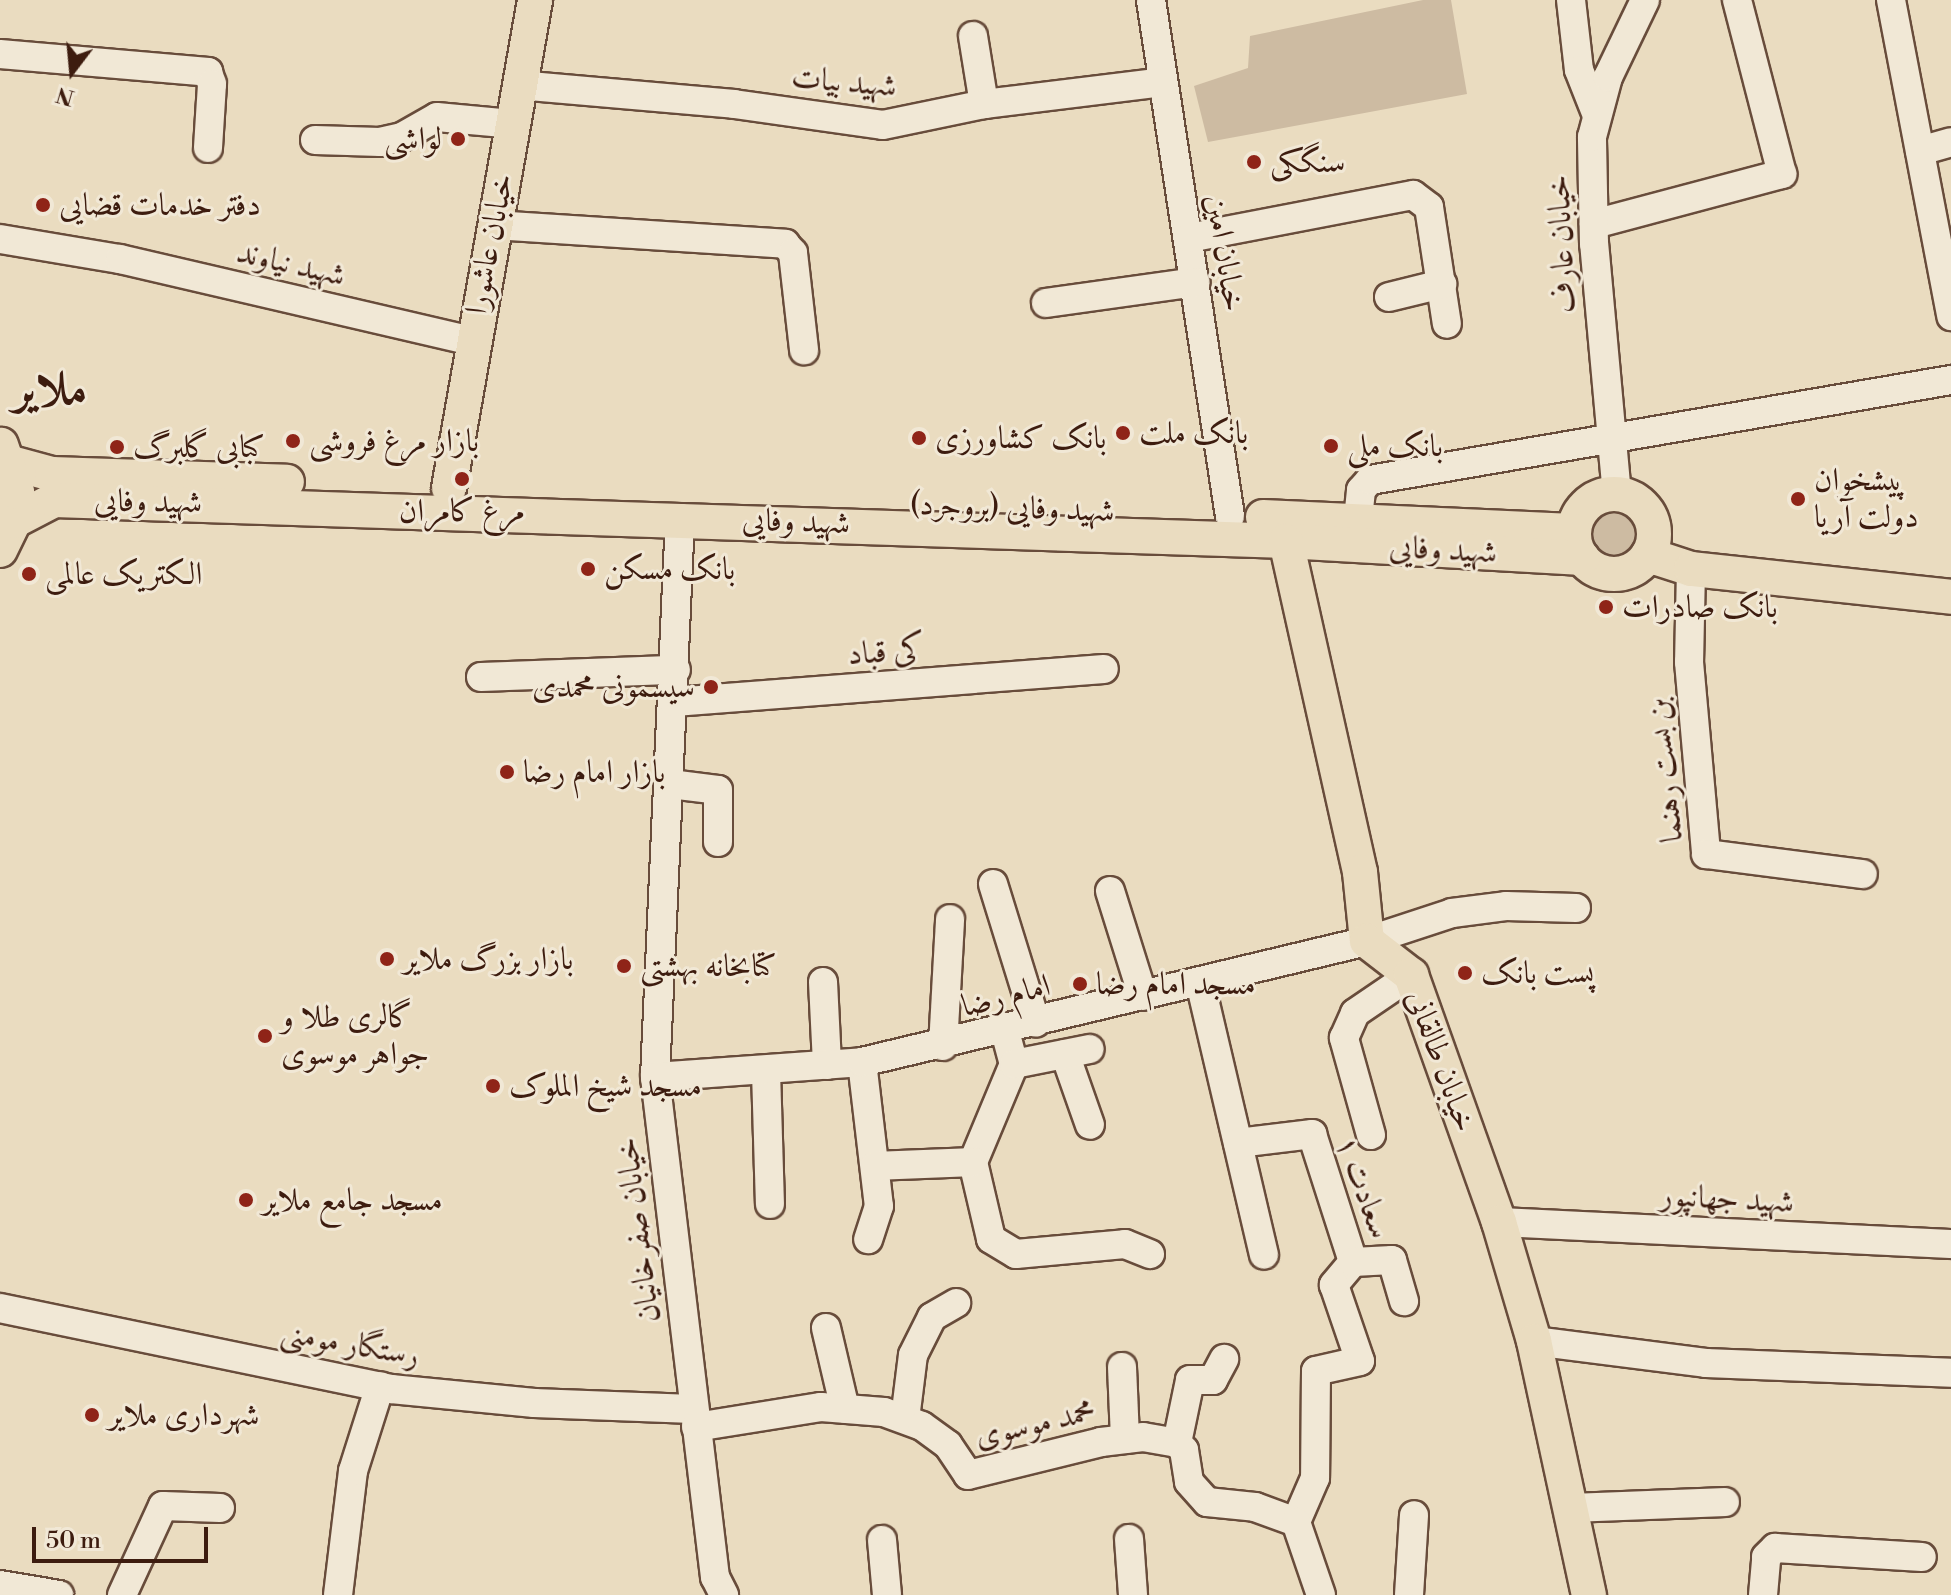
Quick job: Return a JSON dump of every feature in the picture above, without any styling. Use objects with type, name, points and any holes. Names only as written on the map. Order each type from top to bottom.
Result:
[{"type":"main road","name":"خیابان عاشورا","points":[[449,488],[471,341],[535,0]]},
{"type":"main road","name":"شهید وفایی","points":[[6,453],[52,474],[449,488]]},
{"type":"main road","points":[[6,453],[17,492],[7,536]]},
{"type":"main road","name":"شهید وفایی (بروجرد)","points":[[449,488],[1358,519],[1579,545]]},
{"type":"main road","points":[[1617,495],[1646,511],[1654,536],[1648,555],[1622,573],[1596,569],[1579,545],[1588,503],[1617,495]]},
{"type":"main road","name":"شهید وفایی","points":[[7,536],[54,500],[680,518],[1286,541],[1579,545]]},
{"type":"main road","points":[[1286,541],[1360,872],[1367,941]]},
{"type":"main road","points":[[1648,555],[1691,569],[1951,597]]},
{"type":"main road","name":"خیابان طالقانی","points":[[1367,941],[1411,975],[1499,1222],[1534,1341],[1589,1595]]},
{"type":"street","name":"خیابان امین","points":[[1151,0],[1230,516]]},
{"type":"street","points":[[1571,0],[1579,70],[1596,113]]},
{"type":"street","name":"خیابان عارف","points":[[1617,495],[1591,161],[1596,113],[1645,0]]},
{"type":"street","points":[[1594,224],[1782,174],[1737,0]]},
{"type":"street","points":[[1891,0],[1951,316]]},
{"type":"street","points":[[973,36],[984,104]]},
{"type":"street","points":[[0,54],[208,72],[212,84],[208,148]]},
{"type":"street","name":"شهید بیات","points":[[518,85],[734,104],[883,125],[984,104],[1163,82]]},
{"type":"street","points":[[315,140],[380,142],[402,137],[437,117],[512,124]]},
{"type":"street","points":[[1920,151],[1951,142]]},
{"type":"street","points":[[1189,238],[1413,195],[1429,207],[1447,324]]},
{"type":"street","points":[[494,225],[785,244],[793,253],[804,350]]},
{"type":"street","name":"شهید نیاوند","points":[[0,239],[120,259],[471,341]]},
{"type":"street","points":[[1046,303],[1196,282]]},
{"type":"street","points":[[1389,297],[1442,284]]},
{"type":"street","points":[[1358,519],[1361,490],[1370,480],[1611,435],[1951,380]]},
{"type":"street","name":"خیابان صفرخانیان","points":[[680,518],[676,670],[659,917],[655,1077],[715,1577],[724,1595]]},
{"type":"street","name":"بن بست رهنما","points":[[1691,569],[1689,662],[1706,854],[1863,874]]},
{"type":"street","name":"کی قباد","points":[[674,702],[1104,669]]},
{"type":"street","points":[[481,677],[676,670]]},
{"type":"street","points":[[670,784],[718,790],[718,842]]},
{"type":"street","points":[[993,884],[1036,1023]]},
{"type":"street","points":[[1110,891],[1143,996]]},
{"type":"street","name":"امام رضا","points":[[655,1077],[862,1062],[943,1046],[1367,941],[1452,913],[1506,906],[1576,908]]},
{"type":"street","points":[[943,1046],[950,919]]},
{"type":"street","points":[[1371,1135],[1344,1038],[1355,1013],[1411,975]]},
{"type":"street","points":[[823,982],[827,1065]]},
{"type":"street","points":[[1200,982],[1264,1255]]},
{"type":"street","points":[[1005,1031],[1014,1064],[973,1162],[991,1239],[1016,1254],[1125,1244],[1150,1254]]},
{"type":"street","points":[[1014,1064],[1077,1051],[1090,1125]]},
{"type":"street","points":[[862,1062],[879,1206],[868,1239]]},
{"type":"street","points":[[766,1071],[770,1204]]},
{"type":"street","name":"سعادت ۱","points":[[1238,1143],[1312,1134],[1353,1262],[1334,1285],[1360,1361],[1316,1371],[1315,1478],[1296,1522]]},
{"type":"street","points":[[875,1166],[973,1162]]},
{"type":"street","name":"شهید جهانپور","points":[[1499,1222],[1951,1244]]},
{"type":"street","points":[[1353,1262],[1392,1260],[1404,1301]]},
{"type":"street","points":[[905,1419],[913,1355],[932,1317],[956,1303]]},
{"type":"street","name":"رستگار مومنی","points":[[0,1308],[380,1386],[695,1418]]},
{"type":"street","points":[[826,1328],[845,1409]]},
{"type":"street","points":[[1534,1341],[1706,1363],[1951,1373]]},
{"type":"street","points":[[1224,1359],[1213,1380],[1190,1380],[1177,1443],[1184,1450],[1189,1482],[1207,1502],[1255,1507],[1296,1522],[1321,1595]]},
{"type":"street","points":[[1122,1367],[1125,1439]]},
{"type":"street","points":[[338,1595],[353,1471],[380,1386]]},
{"type":"street","name":"محمد موسوی","points":[[695,1418],[821,1407],[905,1419],[948,1445],[968,1475],[1125,1439],[1177,1443]]},
{"type":"street","points":[[1572,1508],[1725,1502]]},
{"type":"street","points":[[122,1595],[163,1506],[220,1508]]},
{"type":"street","points":[[1409,1595],[1414,1515]]},
{"type":"street","points":[[1129,1539],[1133,1595]]},
{"type":"street","points":[[882,1540],[887,1595]]},
{"type":"street","points":[[1763,1595],[1766,1557],[1775,1548],[1922,1557]]},
{"type":"street","points":[[0,1585],[59,1595]]},
{"type":"shaded area","points":[[1423,0],[1451,0],[1467,94],[1208,142],[1194,86],[1248,68],[1250,36]]},
{"type":"shaded area","points":[[1613,512],[1628,519],[1635,534],[1628,549],[1613,556],[1598,549],[1591,534],[1598,519]]},
{"type":"place","name":"لواشی","points":[[458,139]]},
{"type":"place","name":"سنگکی","points":[[1254,162]]},
{"type":"place","name":"دفتر خدمات قضایی","points":[[43,205]]},
{"type":"place","name":"بانک ملت","points":[[1123,433]]},
{"type":"place","name":"بانک کشاورزی","points":[[919,438]]},
{"type":"place","name":"بازار مرغ فروشی","points":[[293,441]]},
{"type":"place","name":"بانک ملی","points":[[1331,446]]},
{"type":"place","name":"کبابی گلبرگ","points":[[117,447]]},
{"type":"place","name":"مرغ کامران","points":[[462,479]]},
{"type":"place","name":"پیشخوان دولت آریا","points":[[1798,499]]},
{"type":"place","name":"بانک مسکن","points":[[588,569]]},
{"type":"place","name":"الکتریک عالمی","points":[[29,574]]},
{"type":"place","name":"بانک صادرات","points":[[1606,607]]},
{"type":"place","name":"سیسمونی محمدی","points":[[711,687]]},
{"type":"place","name":"بازار امام رضا","points":[[507,772]]},
{"type":"place","name":"بازار بزرگ ملایر","points":[[387,959]]},
{"type":"place","name":"کتابخانه بهشتی","points":[[624,966]]},
{"type":"place","name":"پست بانک","points":[[1465,973]]},
{"type":"place","name":"مسجد امام رضا","points":[[1080,984]]},
{"type":"place","name":"گالری طلا و جواهر موسوی","points":[[265,1036]]},
{"type":"place","name":"مسجد شیخ الملوک","points":[[493,1086]]},
{"type":"place","name":"مسجد جامع ملایر","points":[[246,1200]]},
{"type":"place","name":"شهرداری ملایر","points":[[92,1415]]},
{"type":"district","name":"ملایر","points":[[50,391]]}]
